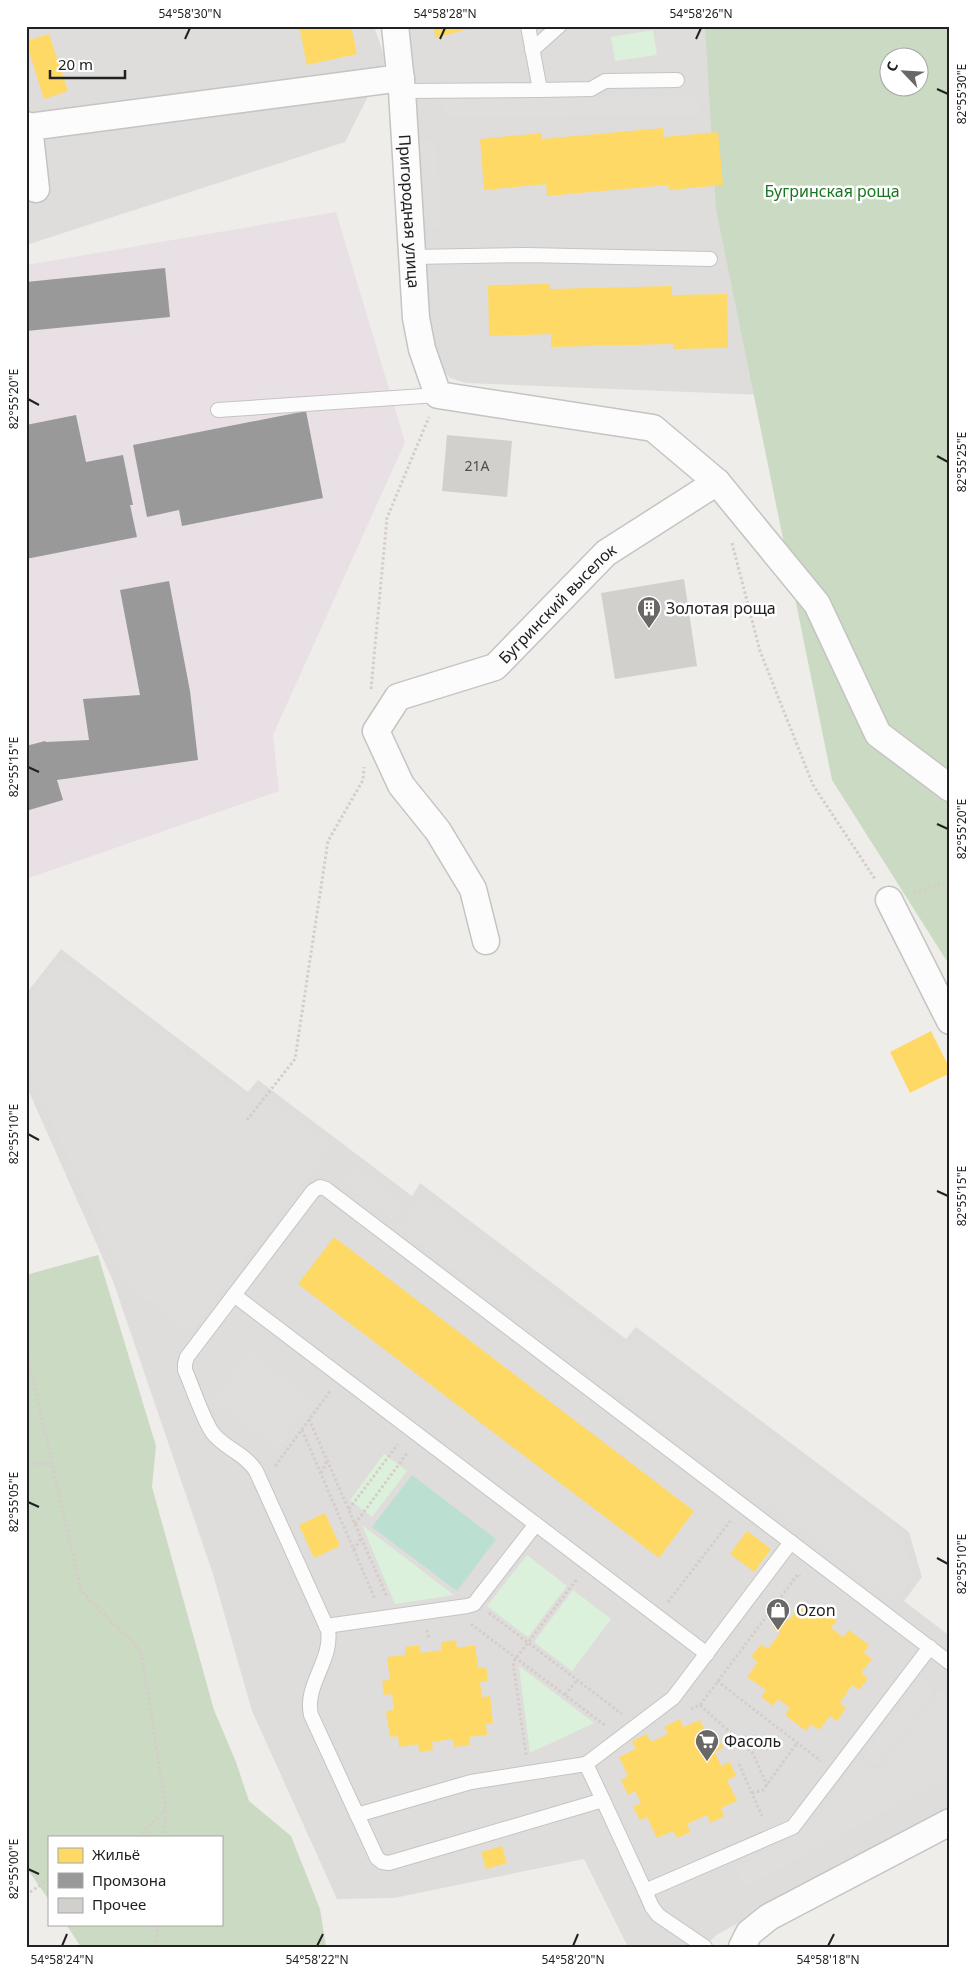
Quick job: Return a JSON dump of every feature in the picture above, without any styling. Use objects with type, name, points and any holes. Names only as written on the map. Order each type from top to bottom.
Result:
[{"type":"street","name":"Пригородная улица","points":[[395,26],[402,84],[416,318],[422,349],[438,395]]},
{"type":"street","points":[[36,189],[28,126],[402,84]]},
{"type":"street","points":[[438,395],[653,428],[716,482],[817,604],[878,734],[950,788]]},
{"type":"street","name":"Бугринский выселок","points":[[486,941],[473,889],[438,831],[401,785],[376,731],[398,697],[495,667],[606,553],[716,482]]},
{"type":"street","points":[[889,900],[950,1021]]},
{"type":"street","points":[[742,1947],[749,1933],[769,1917],[950,1822]]},
{"type":"lane","points":[[528,26],[540,90]]},
{"type":"lane","points":[[532,50],[559,26]]},
{"type":"lane","points":[[402,84],[540,90],[592,89],[605,81],[677,80]]},
{"type":"lane","points":[[412,257],[526,254],[710,259]]},
{"type":"lane","points":[[218,410],[438,395]]},
{"type":"lane","points":[[603,1800],[388,1863],[382,1862],[377,1858],[357,1816],[311,1715],[309,1706],[330,1640],[326,1626],[252,1465],[212,1432],[185,1370],[187,1357],[313,1191],[320,1187],[326,1189],[950,1662]]},
{"type":"lane","points":[[234,1295],[707,1654]]},
{"type":"lane","points":[[326,1626],[467,1606],[475,1602],[536,1524]]},
{"type":"lane","points":[[357,1816],[471,1782],[586,1764],[673,1698],[791,1542]]},
{"type":"lane","points":[[644,1890],[793,1827],[930,1647]]},
{"type":"lane","points":[[586,1764],[652,1907],[658,1915],[705,1947]]},
{"type":"path","points":[[371,693],[388,518],[438,395]]},
{"type":"path","points":[[731,538],[760,651],[813,786],[889,900],[950,882]]},
{"type":"path","points":[[247,1120],[295,1059],[328,841],[363,780],[364,761]]},
{"type":"path","points":[[26,1349],[81,1591],[141,1651],[166,1808],[164,1836]]},
{"type":"path","points":[[262,1485],[341,1376]]},
{"type":"path","points":[[309,1419],[361,1538],[389,1617]]},
{"type":"path","points":[[302,1430],[354,1550],[389,1617]]},
{"type":"path","points":[[349,1509],[415,1432]]},
{"type":"path","points":[[355,1524],[415,1432]]},
{"type":"path","points":[[320,1474],[327,1461]]},
{"type":"path","points":[[26,1464],[52,1464]]},
{"type":"path","points":[[657,1617],[742,1505]]},
{"type":"path","points":[[354,1550],[361,1538]]},
{"type":"path","points":[[526,1752],[513,1662],[588,1564]]},
{"type":"path","points":[[684,1711],[700,1705],[798,1574],[806,1580]]},
{"type":"path","points":[[475,1602],[637,1726]]},
{"type":"path","points":[[451,1608],[621,1738]]},
{"type":"path","points":[[697,1666],[836,1772]]},
{"type":"path","points":[[565,1695],[578,1680]]},
{"type":"path","points":[[700,1705],[752,1752],[767,1785]]},
{"type":"path","points":[[752,1793],[763,1790],[798,1743]]},
{"type":"path","points":[[739,1764],[762,1816]]},
{"type":"path","points":[[139,1836],[166,1808]]},
{"type":"path","points":[[26,1895],[48,1880]]},
{"type":"path","points":[[156,1947],[158,1926]]},
{"type":"shaded area","points":[[26,26],[374,26],[386,61],[345,142],[26,245]]},
{"type":"shaded area","points":[[403,26],[708,26],[763,395],[466,383],[450,378],[433,360],[425,325]]},
{"type":"shaded area","points":[[699,97],[700,115],[443,117],[443,99]]},
{"type":"shaded area","points":[[435,140],[441,227],[424,228],[419,141]]},
{"type":"shaded area","points":[[336,212],[405,442],[273,735],[279,791],[26,879],[26,265]]},
{"type":"shaded area","points":[[61,949],[248,1092],[258,1080],[412,1196],[420,1183],[626,1339],[636,1327],[909,1532],[922,1577],[904,1601],[950,1636],[950,1810],[718,1934],[703,1947],[628,1947],[584,1859],[394,1898],[337,1899],[252,1711],[213,1574],[113,1281],[26,1085],[26,994]]},
{"type":"shaded area","points":[[60,957],[249,1100],[258,1088],[332,1145],[190,1332],[124,1283],[26,1066],[26,1002]]},
{"type":"shaded area","points":[[353,1165],[406,1205],[394,1222],[340,1181]]},
{"type":"shaded area","points":[[424,1195],[625,1348],[637,1333],[900,1533],[914,1576],[895,1601],[767,1504],[765,1507],[398,1228]]},
{"type":"shaded area","points":[[250,1353],[312,1401],[276,1448],[214,1400]]},
{"type":"shaded area","points":[[920,1680],[934,1691],[877,1766],[863,1756]]},
{"type":"shaded area","points":[[941,1689],[950,1696],[950,1773],[947,1777],[745,1887],[735,1869],[805,1831],[857,1761],[868,1769],[882,1767]]},
{"type":"green space","name":"Бугринская роща","points":[[705,26],[950,26],[950,966],[832,780],[716,209]]},
{"type":"green space","points":[[653,30],[657,55],[615,61],[611,37]]},
{"type":"green space","points":[[98,1255],[156,1446],[152,1487],[214,1710],[236,1762],[249,1801],[291,1836],[320,1909],[326,1947],[81,1947],[67,1926],[222,1926],[222,1836],[48,1836],[48,1899],[26,1867],[26,1275]]},
{"type":"green space","points":[[384,1454],[407,1471],[372,1517],[350,1500]]},
{"type":"green space","points":[[412,1475],[496,1539],[457,1591],[372,1527]]},
{"type":"green space","points":[[362,1525],[454,1595],[395,1604]]},
{"type":"green space","points":[[527,1555],[567,1586],[528,1637],[487,1606]]},
{"type":"green space","points":[[573,1590],[611,1619],[572,1671],[534,1642]]},
{"type":"green space","points":[[519,1666],[594,1723],[530,1753]]},
{"type":"building: Жильё","points":[[299,26],[351,26],[357,54],[307,65]]},
{"type":"building: Жильё","points":[[433,26],[475,26],[475,27],[436,38]]},
{"type":"building: Жильё","points":[[49,34],[68,91],[44,99],[26,41]]},
{"type":"building: Жильё","points":[[663,128],[664,137],[718,132],[723,185],[669,190],[668,185],[547,196],[546,184],[484,190],[480,139],[542,133],[542,139]]},
{"type":"building: Жильё","points":[[550,284],[550,289],[672,286],[672,295],[727,294],[728,348],[673,349],[673,344],[551,347],[551,334],[489,336],[488,285]]},
{"type":"building: Жильё","points":[[931,1031],[950,1069],[950,1073],[910,1093],[890,1052]]},
{"type":"building: Жильё","points":[[334,1237],[694,1511],[659,1558],[298,1284]]},
{"type":"building: Жильё","points":[[325,1513],[340,1546],[314,1558],[299,1525]]},
{"type":"building: Жильё","points":[[747,1531],[771,1549],[754,1572],[730,1554]]},
{"type":"building: Жильё","points":[[800,1606],[818,1619],[824,1611],[837,1621],[831,1628],[843,1637],[849,1630],[869,1645],[864,1653],[872,1659],[861,1673],[868,1679],[859,1690],[852,1685],[840,1703],[846,1708],[837,1721],[830,1716],[819,1730],[811,1724],[806,1731],[785,1715],[790,1708],[778,1699],[773,1706],[761,1697],[766,1690],[747,1677],[758,1662],[751,1657],[761,1644],[768,1649],[780,1633],[773,1628],[783,1615],[789,1620]]},
{"type":"building: Жильё","points":[[456,1640],[457,1648],[475,1645],[478,1668],[486,1667],[488,1681],[480,1682],[482,1697],[490,1696],[493,1723],[486,1724],[487,1735],[469,1737],[470,1745],[454,1747],[453,1739],[432,1742],[433,1750],[419,1752],[418,1744],[399,1747],[398,1736],[390,1737],[386,1711],[394,1710],[392,1694],[384,1695],[382,1681],[390,1680],[387,1657],[405,1655],[405,1647],[419,1645],[421,1653],[442,1650],[441,1642]]},
{"type":"building: Жильё","points":[[680,1719],[683,1727],[700,1720],[709,1739],[717,1735],[723,1748],[715,1752],[721,1766],[730,1762],[736,1776],[727,1780],[737,1801],[721,1808],[724,1816],[711,1823],[707,1815],[687,1824],[691,1832],[677,1838],[673,1831],[657,1838],[647,1817],[640,1820],[633,1807],[641,1803],[635,1791],[628,1795],[621,1780],[628,1776],[619,1757],[636,1749],[632,1741],[647,1734],[651,1742],[668,1734],[664,1727]]},
{"type":"building: Жильё","points":[[502,1846],[507,1863],[486,1869],[481,1852]]},
{"type":"building: Промзона","points":[[165,268],[170,317],[26,331],[26,282]]},
{"type":"building: Промзона","points":[[306,411],[323,498],[182,526],[179,510],[147,517],[133,445]]},
{"type":"building: Промзона","points":[[76,415],[86,462],[123,455],[133,505],[130,505],[137,537],[26,559],[26,425]]},
{"type":"building: Промзона","points":[[169,581],[190,691],[198,760],[57,780],[63,800],[26,811],[26,746],[45,741],[89,740],[83,699],[140,695],[120,590]]},
{"type":"building: Прочее","points":[[447,435],[512,441],[507,497],[442,491]]},
{"type":"building: Прочее","name":"Золотая роща","points":[[684,579],[697,666],[615,679],[601,593]]},
{"type":"place","name":"Золотая роща","points":[[649,629]]},
{"type":"place","name":"Ozon","points":[[778,1631]]},
{"type":"place","name":"Фасоль","points":[[707,1762]]}]
